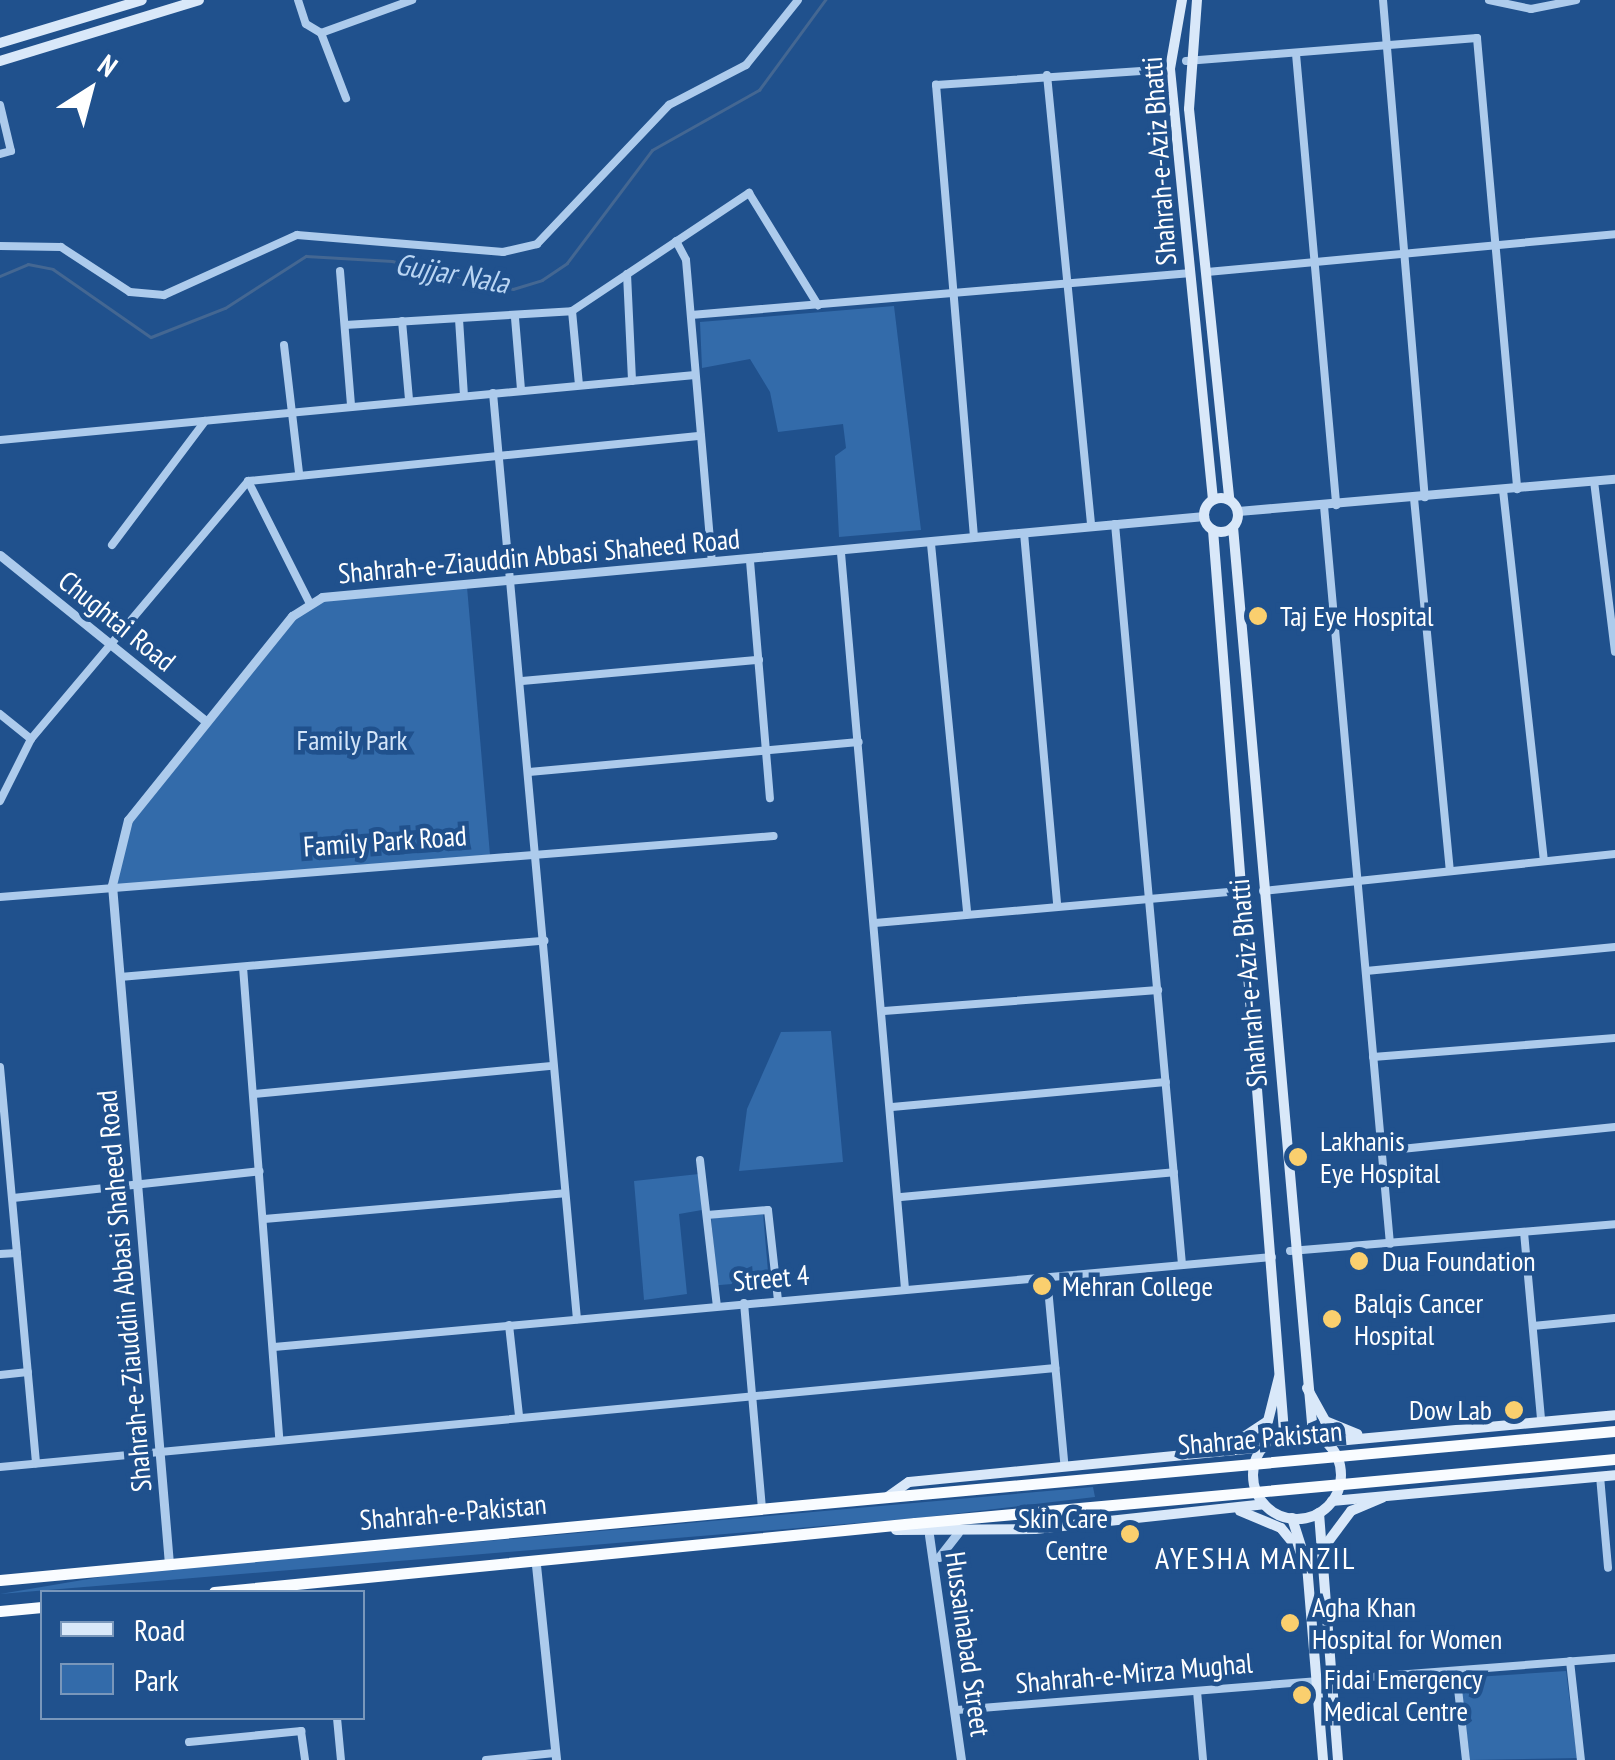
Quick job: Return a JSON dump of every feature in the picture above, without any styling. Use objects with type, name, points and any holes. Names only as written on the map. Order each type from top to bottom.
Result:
[{"type":"highway","name":"Shahrae Pakistan","points":[[910,1494],[1615,1431]]},
{"type":"highway","name":"Shahrae Pakistan","points":[[896,1530],[915,1523],[1615,1458]]},
{"type":"highway","name":"Shahrah-e-Pakistan","points":[[0,1580],[910,1494]]},
{"type":"highway","points":[[268,1590],[323,1588],[896,1530]]},
{"type":"highway","points":[[0,1611],[40,1607]]},
{"type":"main road","points":[[0,43],[142,0]]},
{"type":"main road","points":[[0,61],[199,0]]},
{"type":"main road","name":"Shahrah-e-Aziz Bhatti","points":[[1182,0],[1170,69],[1212,500]]},
{"type":"main road","name":"Shahrah-e-Aziz Bhatti","points":[[1197,0],[1186,61],[1229,499]]},
{"type":"main road","points":[[1229,499],[1238,512],[1233,527],[1214,530],[1204,516],[1212,500],[1229,499]]},
{"type":"main road","name":"Shahrah-e-Aziz Bhatti","points":[[1233,527],[1290,1251],[1302,1378],[1312,1434]]},
{"type":"main road","name":"Shahrah-e-Aziz Bhatti","points":[[1214,530],[1282,1358],[1284,1433]]},
{"type":"main road","points":[[1144,1456],[1253,1438],[1272,1413],[1282,1358]]},
{"type":"main road","points":[[1302,1378],[1332,1427],[1394,1435]]},
{"type":"main road","points":[[886,1499],[909,1482],[1064,1462],[1263,1446],[1284,1433],[1312,1434],[1326,1442],[1615,1415]]},
{"type":"main road","points":[[896,1530],[929,1535],[958,1533],[1264,1504],[1292,1518],[1318,1513],[1332,1501],[1341,1477],[1326,1442]]},
{"type":"main road","points":[[1263,1446],[1253,1475],[1264,1504]]},
{"type":"main road","points":[[1332,1501],[1615,1475]]},
{"type":"main road","points":[[1319,1557],[1350,1512],[1392,1494]]},
{"type":"main road","points":[[1226,1509],[1265,1518],[1305,1558]]},
{"type":"main road","points":[[1318,1513],[1338,1760]]},
{"type":"main road","points":[[1292,1518],[1305,1558],[1323,1760]]},
{"type":"street","points":[[298,0],[306,24],[321,34],[346,98]]},
{"type":"street","points":[[321,34],[412,0]]},
{"type":"street","points":[[0,246],[61,247],[130,292],[164,295],[297,235],[503,252],[537,244],[669,104],[746,65],[798,0]]},
{"type":"street","points":[[1383,0],[1426,497]]},
{"type":"street","points":[[1489,0],[1530,9],[1576,0]]},
{"type":"street","points":[[1186,61],[1476,38],[1517,488]]},
{"type":"street","points":[[1296,54],[1358,878],[1390,1244]]},
{"type":"street","points":[[974,537],[936,85],[1170,69]]},
{"type":"street","points":[[1047,75],[1091,526]]},
{"type":"street","points":[[0,105],[11,152],[0,154]]},
{"type":"street","points":[[345,325],[572,312],[749,193],[818,305]]},
{"type":"street","points":[[1206,272],[1615,234]]},
{"type":"street","points":[[676,241],[691,315],[712,565]]},
{"type":"street","points":[[340,271],[351,405]]},
{"type":"street","points":[[691,315],[953,296],[1188,273]]},
{"type":"street","points":[[627,274],[632,382]]},
{"type":"street","points":[[572,312],[579,385]]},
{"type":"street","points":[[516,318],[521,390]]},
{"type":"street","points":[[459,319],[464,396]]},
{"type":"street","points":[[402,320],[409,399]]},
{"type":"street","points":[[284,345],[299,473]]},
{"type":"street","points":[[0,440],[695,375]]},
{"type":"street","points":[[494,393],[577,1318]]},
{"type":"street","points":[[112,546],[205,420]]},
{"type":"street","points":[[0,802],[31,739],[248,481],[701,436]]},
{"type":"street","points":[[1238,512],[1615,479]]},
{"type":"street","points":[[248,481],[309,602]]},
{"type":"street","points":[[1594,481],[1615,647]]},
{"type":"street","points":[[1503,490],[1544,861]]},
{"type":"street","points":[[1414,498],[1450,870]]},
{"type":"street","name":"Shahrah-e-Ziauddin Abbasi Shaheed Road","points":[[169,1564],[112,885],[128,820],[206,721],[309,602],[1204,516]]},
{"type":"street","points":[[1116,524],[1182,1265]]},
{"type":"street","points":[[1024,532],[1057,906]]},
{"type":"street","points":[[931,544],[967,914]]},
{"type":"street","points":[[841,553],[884,1011],[905,1290]]},
{"type":"street","name":"Chughtai Road","points":[[0,556],[206,721]]},
{"type":"street","points":[[750,562],[770,798]]},
{"type":"street","points":[[522,681],[758,660]]},
{"type":"street","points":[[0,714],[31,739]]},
{"type":"street","points":[[529,772],[859,742]]},
{"type":"street","name":"Family Park Road","points":[[0,897],[112,885],[774,836]]},
{"type":"street","points":[[1263,890],[1615,854]]},
{"type":"street","points":[[875,923],[1150,895],[1243,892]]},
{"type":"street","points":[[120,977],[544,941]]},
{"type":"street","points":[[1366,971],[1615,947]]},
{"type":"street","points":[[243,967],[279,1439]]},
{"type":"street","points":[[884,1011],[1158,990]]},
{"type":"street","points":[[1374,1058],[1615,1038]]},
{"type":"street","points":[[254,1094],[552,1066]]},
{"type":"street","points":[[0,1067],[36,1463]]},
{"type":"street","points":[[892,1106],[1166,1082]]},
{"type":"street","points":[[1382,1151],[1615,1127]]},
{"type":"street","points":[[700,1160],[718,1306]]},
{"type":"street","points":[[14,1198],[260,1171]]},
{"type":"street","points":[[900,1197],[1174,1172]]},
{"type":"street","points":[[264,1219],[565,1193]]},
{"type":"street","points":[[706,1214],[768,1210],[778,1300]]},
{"type":"street","points":[[1290,1251],[1615,1224]]},
{"type":"street","points":[[1524,1232],[1541,1420]]},
{"type":"street","points":[[0,1254],[16,1252]]},
{"type":"street","name":"Street 4","points":[[274,1348],[1272,1257]]},
{"type":"street","points":[[1047,1277],[1064,1462]]},
{"type":"street","points":[[744,1303],[762,1509]]},
{"type":"street","points":[[1534,1326],[1615,1318]]},
{"type":"street","points":[[509,1325],[519,1416]]},
{"type":"street","points":[[0,1466],[1054,1368]]},
{"type":"street","points":[[0,1375],[28,1372]]},
{"type":"street","points":[[1600,1476],[1608,1568]]},
{"type":"street","points":[[939,1557],[958,1533]]},
{"type":"street","name":"Hussainabad Street","points":[[929,1535],[939,1557],[961,1760]]},
{"type":"street","points":[[486,1760],[556,1757],[536,1565]]},
{"type":"street","points":[[1330,1680],[1615,1658]]},
{"type":"street","points":[[1570,1662],[1581,1760]]},
{"type":"street","points":[[1456,1670],[1466,1760]]},
{"type":"street","name":"Shahrah-e-Mirza Mughal","points":[[957,1710],[1316,1682]]},
{"type":"street","points":[[1197,1691],[1203,1760]]},
{"type":"street","points":[[336,1720],[341,1760]]},
{"type":"street","points":[[189,1742],[301,1732],[305,1760]]},
{"type":"green space","points":[[894,306],[921,530],[839,537],[835,456],[846,448],[843,424],[778,432],[770,392],[750,359],[702,368],[700,322]]},
{"type":"green space","name":"Family Park","points":[[467,587],[490,855],[112,885],[128,820],[309,602]]},
{"type":"green space","points":[[831,1031],[843,1162],[739,1171],[747,1109],[781,1032]]},
{"type":"green space","points":[[699,1174],[702,1210],[679,1214],[687,1294],[644,1300],[634,1181]]},
{"type":"green space","points":[[763,1214],[769,1281],[717,1285],[711,1219]]},
{"type":"green space","points":[[1093,1487],[1095,1497],[918,1518],[0,1594],[118,1574]]},
{"type":"green space","points":[[1566,1671],[1577,1758],[1470,1760],[1460,1678]]},
{"type":"waterway","name":"Gujjar Nala","points":[[0,276],[28,264],[53,269],[151,337],[225,308],[306,256],[392,261],[513,289],[542,280],[567,263],[652,150],[759,90],[825,0]]},
{"type":"place","name":"Taj Eye Hospital","points":[[1258,616]]},
{"type":"place","name":"Lakhanis Eye Hospital","points":[[1298,1157]]},
{"type":"place","name":"Dua Foundation","points":[[1359,1261]]},
{"type":"place","name":"Mehran College","points":[[1042,1286]]},
{"type":"place","name":"Balqis Cancer Hospital","points":[[1332,1319]]},
{"type":"place","name":"Dow Lab","points":[[1514,1410]]},
{"type":"place","name":"Skin Care Centre","points":[[1130,1534]]},
{"type":"place","name":"Agha Khan Hospital for Women","points":[[1290,1623]]},
{"type":"place","name":"Fidai Emergency Medical Centre","points":[[1302,1695]]},
{"type":"district","name":"AYESHA MANZIL","points":[[1256,1558]]}]
